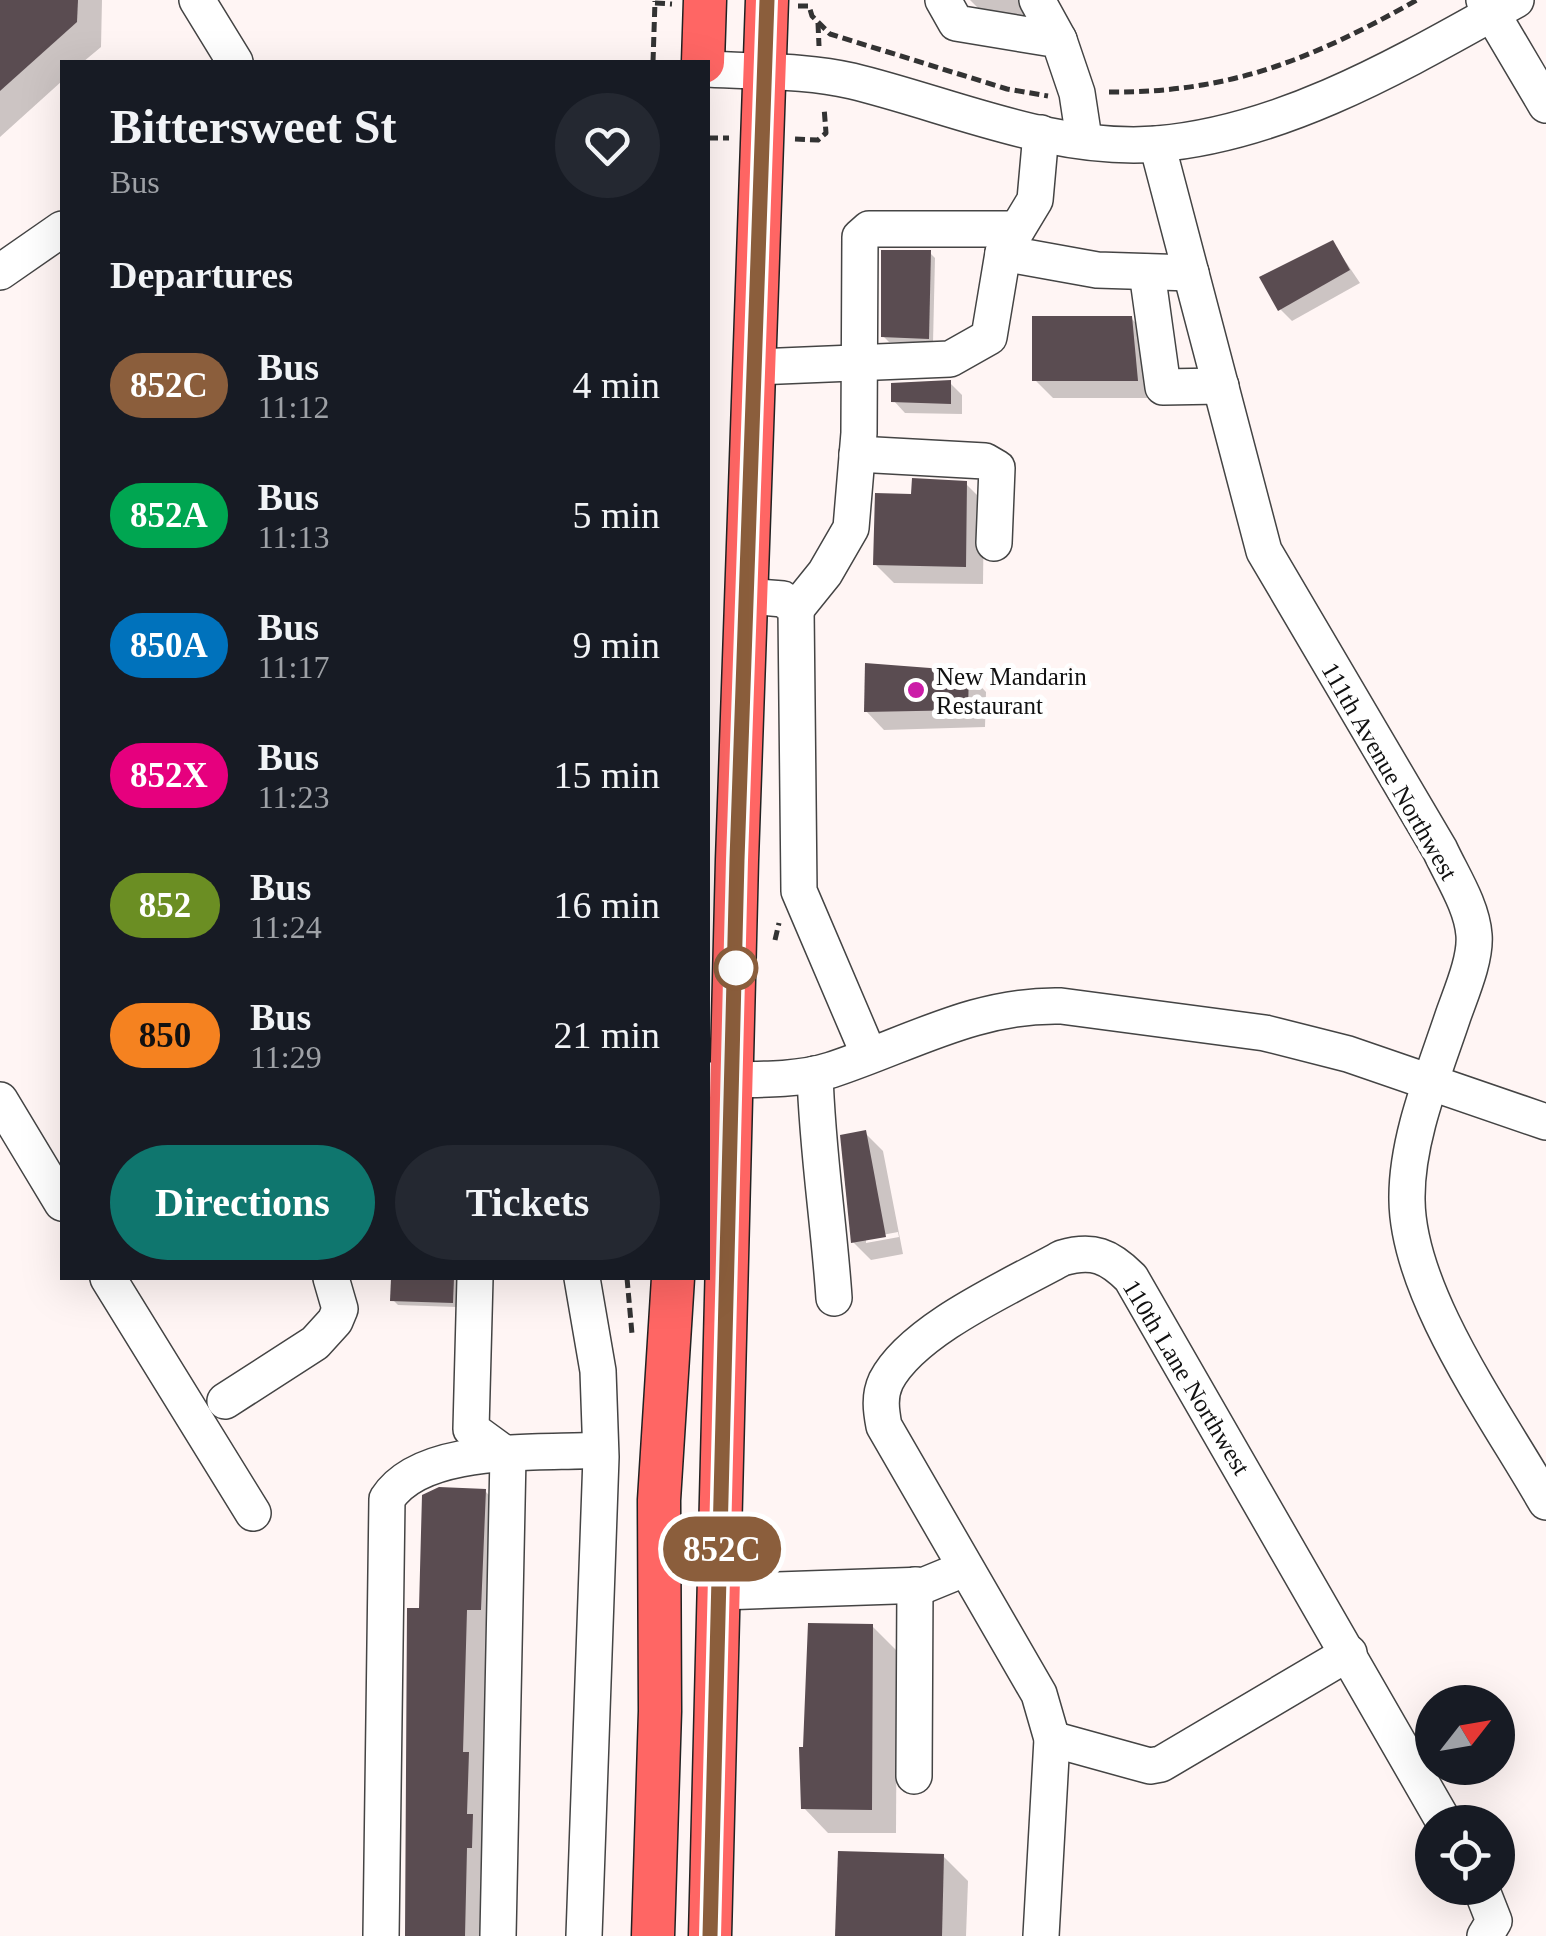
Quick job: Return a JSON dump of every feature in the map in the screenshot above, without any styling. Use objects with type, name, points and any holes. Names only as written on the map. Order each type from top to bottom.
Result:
[{"type":"main road","points":[[703,60],[705,0]]},
{"type":"main road","points":[[710,1936],[721,1592],[721,1080],[748,596],[767,0]]},
{"type":"main road","points":[[653,1936],[660,1711],[659,1500],[673,1280]]},
{"type":"street","points":[[197,0],[235,60]]},
{"type":"street","points":[[942,0],[956,23],[1059,40]]},
{"type":"street","points":[[1037,0],[1059,40],[1077,94],[1084,139]]},
{"type":"street","points":[[710,70],[854,82],[1041,133],[1157,144],[1245,127],[1316,101],[1497,4],[1546,105]]},
{"type":"street","points":[[756,366],[950,359],[988,338],[1010,241],[1035,200],[1041,133]]},
{"type":"street","name":"111th Avenue Northwest","points":[[1157,144],[1264,551],[1440,850],[1463,898],[1474,936],[1462,991],[1430,1083],[1406,1198],[1421,1277],[1546,1502]]},
{"type":"street","points":[[870,1055],[799,891],[796,609],[825,573],[851,528],[857,454],[860,237],[869,229],[1010,241],[1098,270],[1192,273]]},
{"type":"street","points":[[0,272],[60,230]]},
{"type":"street","points":[[1147,272],[1163,387],[1221,386]]},
{"type":"street","points":[[857,454],[984,461],[997,468],[994,543]]},
{"type":"street","points":[[748,596],[782,599],[796,609]]},
{"type":"street","points":[[721,1080],[814,1074],[960,1019],[1027,1006],[1061,1006],[1265,1033],[1348,1054],[1546,1122]]},
{"type":"street","points":[[814,1074],[817,1152],[828,1204],[834,1298]]},
{"type":"street","points":[[0,1100],[60,1200]]},
{"type":"street","name":"110th Lane Northwest","points":[[1041,1936],[1052,1740],[1039,1694],[884,1426],[880,1406],[884,1384],[897,1365],[955,1319],[1062,1258],[1082,1252],[1099,1254],[1131,1278],[1434,1805]]},
{"type":"street","points":[[109,1280],[253,1513]]},
{"type":"street","points":[[225,1401],[316,1343],[335,1321],[340,1308],[332,1280]]},
{"type":"street","points":[[475,1280],[471,1430],[508,1456]]},
{"type":"street","points":[[582,1280],[598,1372],[600,1450],[584,1936]]},
{"type":"street","points":[[381,1936],[387,1500],[399,1481],[439,1462],[600,1450]]},
{"type":"street","points":[[498,1936],[508,1456]]},
{"type":"street","points":[[721,1592],[915,1585],[964,1569]]},
{"type":"street","points":[[914,1776],[915,1585]]},
{"type":"street","points":[[1052,1740],[1150,1766],[1161,1764],[1349,1653]]},
{"type":"street","points":[[1485,1936],[1494,1920],[1488,1905]]},
{"type":"path","points":[[653,60],[655,0]]},
{"type":"path","points":[[809,6],[812,16],[830,34],[1006,89],[1049,96],[1197,88],[1243,80],[1337,44],[1417,0]]},
{"type":"building","points":[[0,0],[78,0],[77,22],[0,91]]},
{"type":"building","points":[[1333,240],[1350,270],[1278,311],[1259,277]]},
{"type":"building","points":[[881,250],[931,250],[929,339],[881,337]]},
{"type":"building","points":[[1032,316],[1132,316],[1138,381],[1032,381]]},
{"type":"building","points":[[951,380],[951,404],[891,402],[891,383]]},
{"type":"building","points":[[912,478],[967,481],[966,567],[873,565],[875,493],[911,494]]},
{"type":"building","name":"New Mandarin Restaurant","points":[[865,663],[969,671],[968,710],[864,712]]},
{"type":"building","points":[[866,1130],[886,1237],[851,1243],[840,1135]]},
{"type":"building","points":[[391,1280],[454,1280],[453,1303],[390,1301]]},
{"type":"building","points":[[439,1487],[486,1489],[481,1610],[467,1610],[463,1752],[469,1752],[467,1814],[473,1814],[472,1848],[467,1848],[465,1936],[405,1936],[407,1608],[419,1608],[422,1495]]},
{"type":"building","points":[[808,1623],[873,1624],[872,1810],[801,1809],[799,1747],[803,1747]]},
{"type":"building","points":[[838,1851],[944,1854],[942,1936],[835,1936]]},
{"type":"bus line","name":"852C","points":[[710,1936],[737,860],[767,0]]},
{"type":"place","name":"New Mandarin Restaurant","points":[[916,690]]}]
